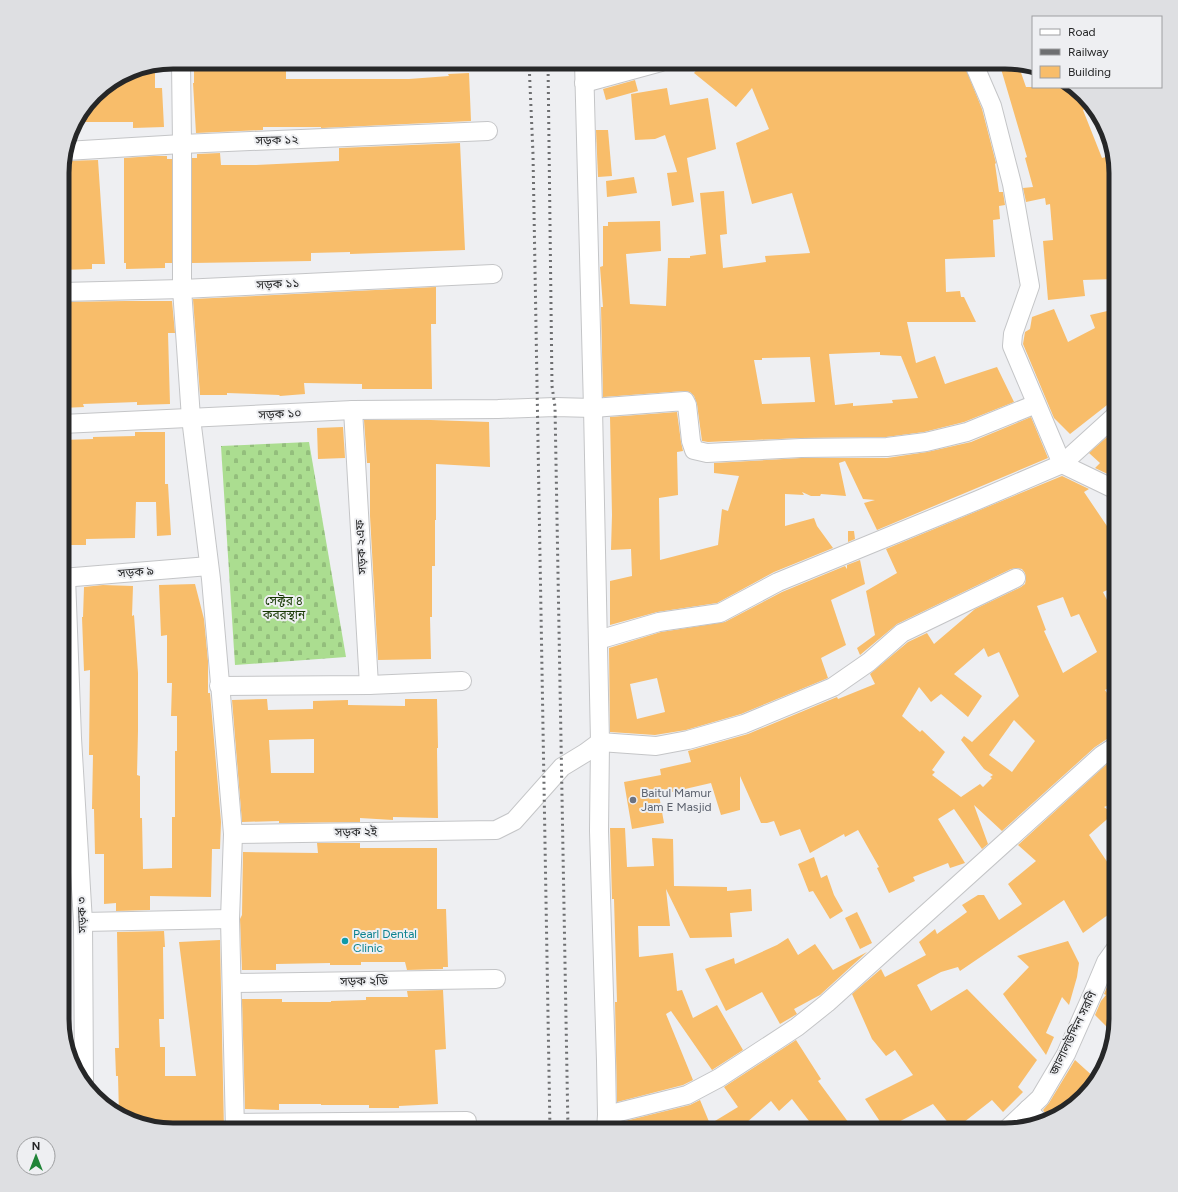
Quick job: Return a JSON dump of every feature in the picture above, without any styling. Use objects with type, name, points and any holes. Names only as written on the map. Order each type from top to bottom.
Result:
[{"type":"street","points":[[181,69],[182,289],[191,418],[209,566],[233,834],[230,919],[235,1123]]},
{"type":"street","points":[[584,69],[598,640],[600,742],[599,831],[606,1122],[686,1095],[719,1078],[797,1027],[827,1003],[1109,751]]},
{"type":"street","points":[[584,83],[635,69]]},
{"type":"street","points":[[976,69],[992,106],[1012,184],[1030,286],[1013,334],[1012,346],[1062,464],[1109,487]]},
{"type":"street","name":"সড়ক ১২","points":[[72,151],[182,144],[488,131]]},
{"type":"street","name":"সড়ক ১১","points":[[69,292],[182,289],[493,274]]},
{"type":"street","name":"সড়ক ১০","points":[[69,424],[353,410],[555,407],[593,408],[685,401],[687,406],[691,441],[694,450],[706,453],[801,448],[887,447],[926,442],[967,432],[1036,404]]},
{"type":"street","name":"সড়ক ২এফ","points":[[353,410],[369,685]]},
{"type":"street","points":[[598,640],[659,622],[720,613],[778,582],[971,504],[1062,464],[1109,422]]},
{"type":"street","name":"সড়ক ৯","points":[[69,578],[209,566]]},
{"type":"street","points":[[600,742],[656,746],[688,740],[744,724],[833,687],[869,662],[902,633],[1016,578]]},
{"type":"street","points":[[219,686],[369,685],[462,681]]},
{"type":"street","name":"সড়ক ২ই","points":[[233,834],[496,830],[514,820],[562,766],[585,753],[600,742]]},
{"type":"street","name":"সড়ক ৩","points":[[69,763],[82,922],[84,1072]]},
{"type":"street","points":[[82,922],[230,919]]},
{"type":"street","name":"জালালউদ্দিন সরণি","points":[[1014,1123],[1040,1098],[1066,1054],[1109,958]]},
{"type":"street","name":"সড়ক ২ডি","points":[[232,983],[496,979]]},
{"type":"street","points":[[1028,1109],[1036,1118]]},
{"type":"street","points":[[390,1123],[468,1121]]},
{"type":"green space","name":"সেক্টর ৪ কবরস্থান","points":[[309,442],[346,657],[235,665],[221,446]]},
{"type":"building","points":[[194,69],[286,69],[286,79],[409,79],[469,73],[471,121],[321,128],[263,127],[263,130],[196,133]]},
{"type":"building","points":[[697,69],[966,69],[982,109],[996,163],[999,192],[1003,192],[1005,205],[999,206],[1000,219],[993,220],[995,257],[945,259],[946,292],[960,291],[961,297],[964,297],[976,322],[907,322],[916,363],[935,356],[945,384],[997,367],[1014,402],[964,422],[924,432],[886,437],[800,438],[708,442],[702,441],[697,404],[694,396],[690,392],[684,391],[603,397],[601,307],[603,307],[600,267],[603,266],[603,226],[608,226],[608,222],[660,221],[661,251],[626,254],[630,304],[666,306],[668,258],[690,258],[690,256],[706,254],[700,193],[724,191],[727,234],[720,235],[723,268],[766,262],[765,256],[810,253],[792,193],[752,204],[736,143],[769,129],[752,88],[736,107],[694,73]],"holes":[[[880,352],[880,355],[901,356],[918,398],[892,400],[893,403],[853,406],[853,403],[835,405],[829,354]],[[810,357],[815,402],[762,404],[754,360],[762,360],[762,358]]]},
{"type":"building","points":[[1001,69],[1020,70],[1026,87],[1065,88],[1068,90],[1083,104],[1085,109],[1083,110],[1102,158],[1108,156],[1109,166],[1109,279],[1083,280],[1085,296],[1048,300],[1043,241],[1053,240],[1050,204],[1046,205],[1045,198],[1026,202],[1023,188],[1033,187],[1025,158],[1027,157]]},
{"type":"building","points":[[155,71],[155,88],[162,88],[164,127],[133,128],[133,122],[82,122],[99,99],[110,90],[133,77]]},
{"type":"building","points":[[635,80],[638,91],[606,100],[603,89]]},
{"type":"building","points":[[667,88],[670,105],[708,98],[716,149],[687,158],[694,202],[672,206],[667,173],[677,172],[665,135],[655,139],[635,140],[631,94]]},
{"type":"building","points":[[596,130],[608,130],[612,176],[598,177]]},
{"type":"building","points":[[460,143],[465,250],[350,254],[350,252],[311,253],[311,261],[192,263],[192,158],[197,158],[197,154],[220,153],[221,165],[256,165],[339,161],[339,148]]},
{"type":"building","points":[[167,156],[167,159],[172,159],[172,263],[165,263],[165,268],[126,269],[126,263],[124,263],[124,158]]},
{"type":"building","points":[[98,160],[105,264],[92,264],[92,269],[69,270],[70,161]]},
{"type":"building","points":[[634,177],[637,193],[607,197],[606,181]]},
{"type":"building","points":[[436,287],[436,324],[431,324],[432,389],[362,389],[362,384],[304,383],[305,394],[280,396],[227,393],[227,395],[200,395],[193,299]]},
{"type":"building","points":[[172,301],[175,333],[168,333],[170,404],[137,405],[137,402],[83,404],[84,407],[69,408],[69,302]]},
{"type":"building","points":[[1054,309],[1068,342],[1095,328],[1090,315],[1109,311],[1109,403],[1070,434],[1054,418],[1023,344],[1025,332],[1030,329],[1032,317]]},
{"type":"building","points":[[677,412],[683,451],[677,452],[678,495],[659,498],[660,560],[718,545],[722,509],[728,511],[739,476],[714,473],[714,463],[801,458],[887,458],[927,452],[971,442],[1031,417],[1048,458],[877,530],[864,503],[875,500],[863,499],[845,461],[839,463],[846,496],[821,494],[820,496],[811,496],[802,492],[804,495],[785,494],[785,526],[814,518],[817,526],[833,548],[774,572],[717,603],[657,612],[610,625],[610,581],[632,576],[631,549],[611,550],[612,515],[610,417]]},
{"type":"building","points":[[364,420],[489,422],[490,467],[436,464],[435,566],[432,566],[432,617],[430,617],[431,659],[378,660],[370,516],[370,463],[367,463]]},
{"type":"building","points":[[343,427],[345,458],[318,459],[317,428]]},
{"type":"building","points":[[135,432],[165,432],[165,484],[168,484],[171,535],[157,536],[156,502],[136,502],[135,538],[86,539],[86,545],[69,545],[69,440],[93,439],[93,437],[135,436]]},
{"type":"building","points":[[1109,435],[1109,475],[1095,468],[1100,463],[1089,453]]},
{"type":"building","points":[[1062,476],[1089,489],[1084,492],[1109,529],[1109,589],[1103,592],[1109,604],[1109,688],[1105,690],[1109,696],[1109,738],[1095,747],[1002,831],[974,805],[988,844],[982,849],[954,809],[938,819],[965,863],[950,868],[948,863],[913,877],[915,881],[889,893],[877,868],[879,867],[858,830],[845,837],[844,834],[810,853],[800,829],[780,836],[774,821],[761,823],[740,776],[740,810],[721,815],[711,783],[659,795],[664,823],[632,829],[624,782],[661,775],[660,769],[691,762],[688,751],[748,734],[837,697],[838,699],[875,684],[870,674],[908,642],[927,633],[934,644],[975,609],[1021,587],[1025,584],[1026,579],[1025,573],[1022,569],[1011,569],[897,624],[860,655],[857,648],[875,635],[866,591],[897,573],[886,549]],"holes":[[[1063,597],[1071,617],[1079,614],[1097,652],[1063,673],[1044,631],[1046,630],[1037,606]],[[984,648],[988,657],[999,652],[1019,696],[972,742],[964,736],[961,740],[984,769],[993,775],[983,787],[980,784],[961,797],[932,775],[935,772],[932,770],[945,752],[922,730],[920,732],[902,716],[919,687],[931,702],[941,694],[968,717],[982,696],[954,674]],[[1014,720],[1035,741],[1012,772],[989,755]]]},
{"type":"building","points":[[848,531],[854,531],[855,539],[848,542]]},
{"type":"building","points":[[860,560],[865,584],[831,600],[846,645],[821,658],[828,678],[741,714],[686,730],[655,735],[610,732],[609,648],[661,632],[725,622],[782,592],[845,566],[847,569],[847,565]],"holes":[[[657,678],[665,712],[637,719],[630,684]]]},
{"type":"building","points":[[195,584],[204,619],[208,661],[208,693],[210,693],[221,822],[220,849],[212,849],[211,897],[150,896],[150,910],[116,911],[116,903],[104,904],[104,854],[95,854],[94,809],[92,809],[93,755],[89,755],[90,670],[84,671],[82,617],[84,587],[103,585],[133,586],[132,616],[134,615],[138,673],[137,775],[140,776],[140,818],[142,818],[143,869],[172,868],[172,817],[175,817],[175,751],[177,751],[177,716],[171,716],[172,683],[167,683],[167,635],[161,636],[159,585]]},
{"type":"building","points":[[267,699],[268,710],[313,709],[313,701],[348,700],[348,705],[405,706],[405,699],[437,699],[438,818],[393,817],[393,820],[360,818],[360,822],[242,822],[232,700]],"holes":[[[314,739],[314,773],[271,773],[269,740]]]},
{"type":"building","points":[[1108,763],[1109,805],[1104,807],[1109,811],[1109,818],[1089,835],[1109,865],[1109,914],[1083,933],[1064,900],[960,971],[958,967],[941,972],[917,985],[931,1011],[967,989],[1037,1060],[1018,1087],[1023,1092],[1003,1112],[992,1100],[963,1123],[948,1123],[933,1104],[897,1123],[881,1123],[865,1099],[913,1075],[895,1050],[886,1056],[872,1039],[852,994],[881,969],[885,977],[926,955],[919,942],[935,929],[937,934],[967,912],[962,905],[978,895],[984,895],[999,920],[1022,904],[1008,884],[1036,861],[1018,845]]},
{"type":"building","points":[[610,828],[625,828],[627,867],[654,866],[652,838],[673,839],[674,886],[727,887],[727,891],[751,889],[752,911],[730,913],[732,937],[690,938],[666,889],[670,926],[638,926],[639,957],[673,953],[677,991],[682,990],[693,1018],[717,1005],[743,1050],[712,1070],[671,1011],[666,1014],[693,1080],[683,1085],[617,1102],[615,1002],[617,1002]]},
{"type":"building","points":[[317,843],[360,843],[360,848],[437,848],[437,909],[446,909],[448,967],[443,967],[443,969],[407,970],[405,962],[361,962],[361,965],[330,965],[330,963],[276,964],[276,970],[242,970],[240,919],[242,915],[243,852],[318,853]]},
{"type":"building","points":[[814,857],[821,878],[827,875],[834,895],[843,911],[830,919],[813,891],[809,892],[798,864]]},
{"type":"building","points":[[857,912],[872,943],[860,949],[845,918]]},
{"type":"building","points":[[164,931],[164,1019],[159,1019],[160,1047],[165,1047],[165,1076],[196,1076],[179,942],[220,940],[224,1123],[166,1123],[133,1115],[119,1108],[115,1048],[119,1048],[117,932]]},
{"type":"building","points":[[788,938],[798,955],[815,944],[833,970],[867,952],[820,995],[794,1009],[797,1014],[780,1024],[762,992],[726,1011],[705,969],[734,958],[735,964],[777,945]]},
{"type":"building","points":[[1068,941],[1079,963],[1077,977],[1069,1005],[1062,997],[1046,1033],[1054,1037],[1046,1055],[1003,994],[1029,967],[1017,956]]},
{"type":"building","points":[[1109,982],[1108,1028],[1095,1015],[1101,1001],[1106,995],[1104,994]]},
{"type":"building","points":[[443,990],[446,1049],[435,1050],[438,1104],[399,1106],[399,1108],[369,1108],[369,1105],[279,1104],[279,1110],[245,1109],[242,999],[282,999],[282,1002],[331,1002],[366,1000],[366,997],[408,997],[407,991]]},
{"type":"building","points":[[796,1040],[821,1079],[818,1081],[849,1123],[811,1123],[792,1099],[779,1111],[771,1101],[746,1123],[712,1123],[738,1107],[724,1087]]},
{"type":"building","points":[[1075,1060],[1092,1076],[1074,1097],[1046,1114],[1043,1110],[1049,1103]]},
{"type":"building","points":[[700,1100],[710,1123],[617,1123],[690,1105]]},
{"type":"railway","points":[[529,69],[533,154],[550,1123]]},
{"type":"railway","points":[[548,69],[552,386],[555,407],[568,1123]]},
{"type":"place","name":"Baitul Mamur Jam E Masjid","points":[[633,800]]},
{"type":"place","name":"Pearl Dental Clinic","points":[[345,941]]}]
